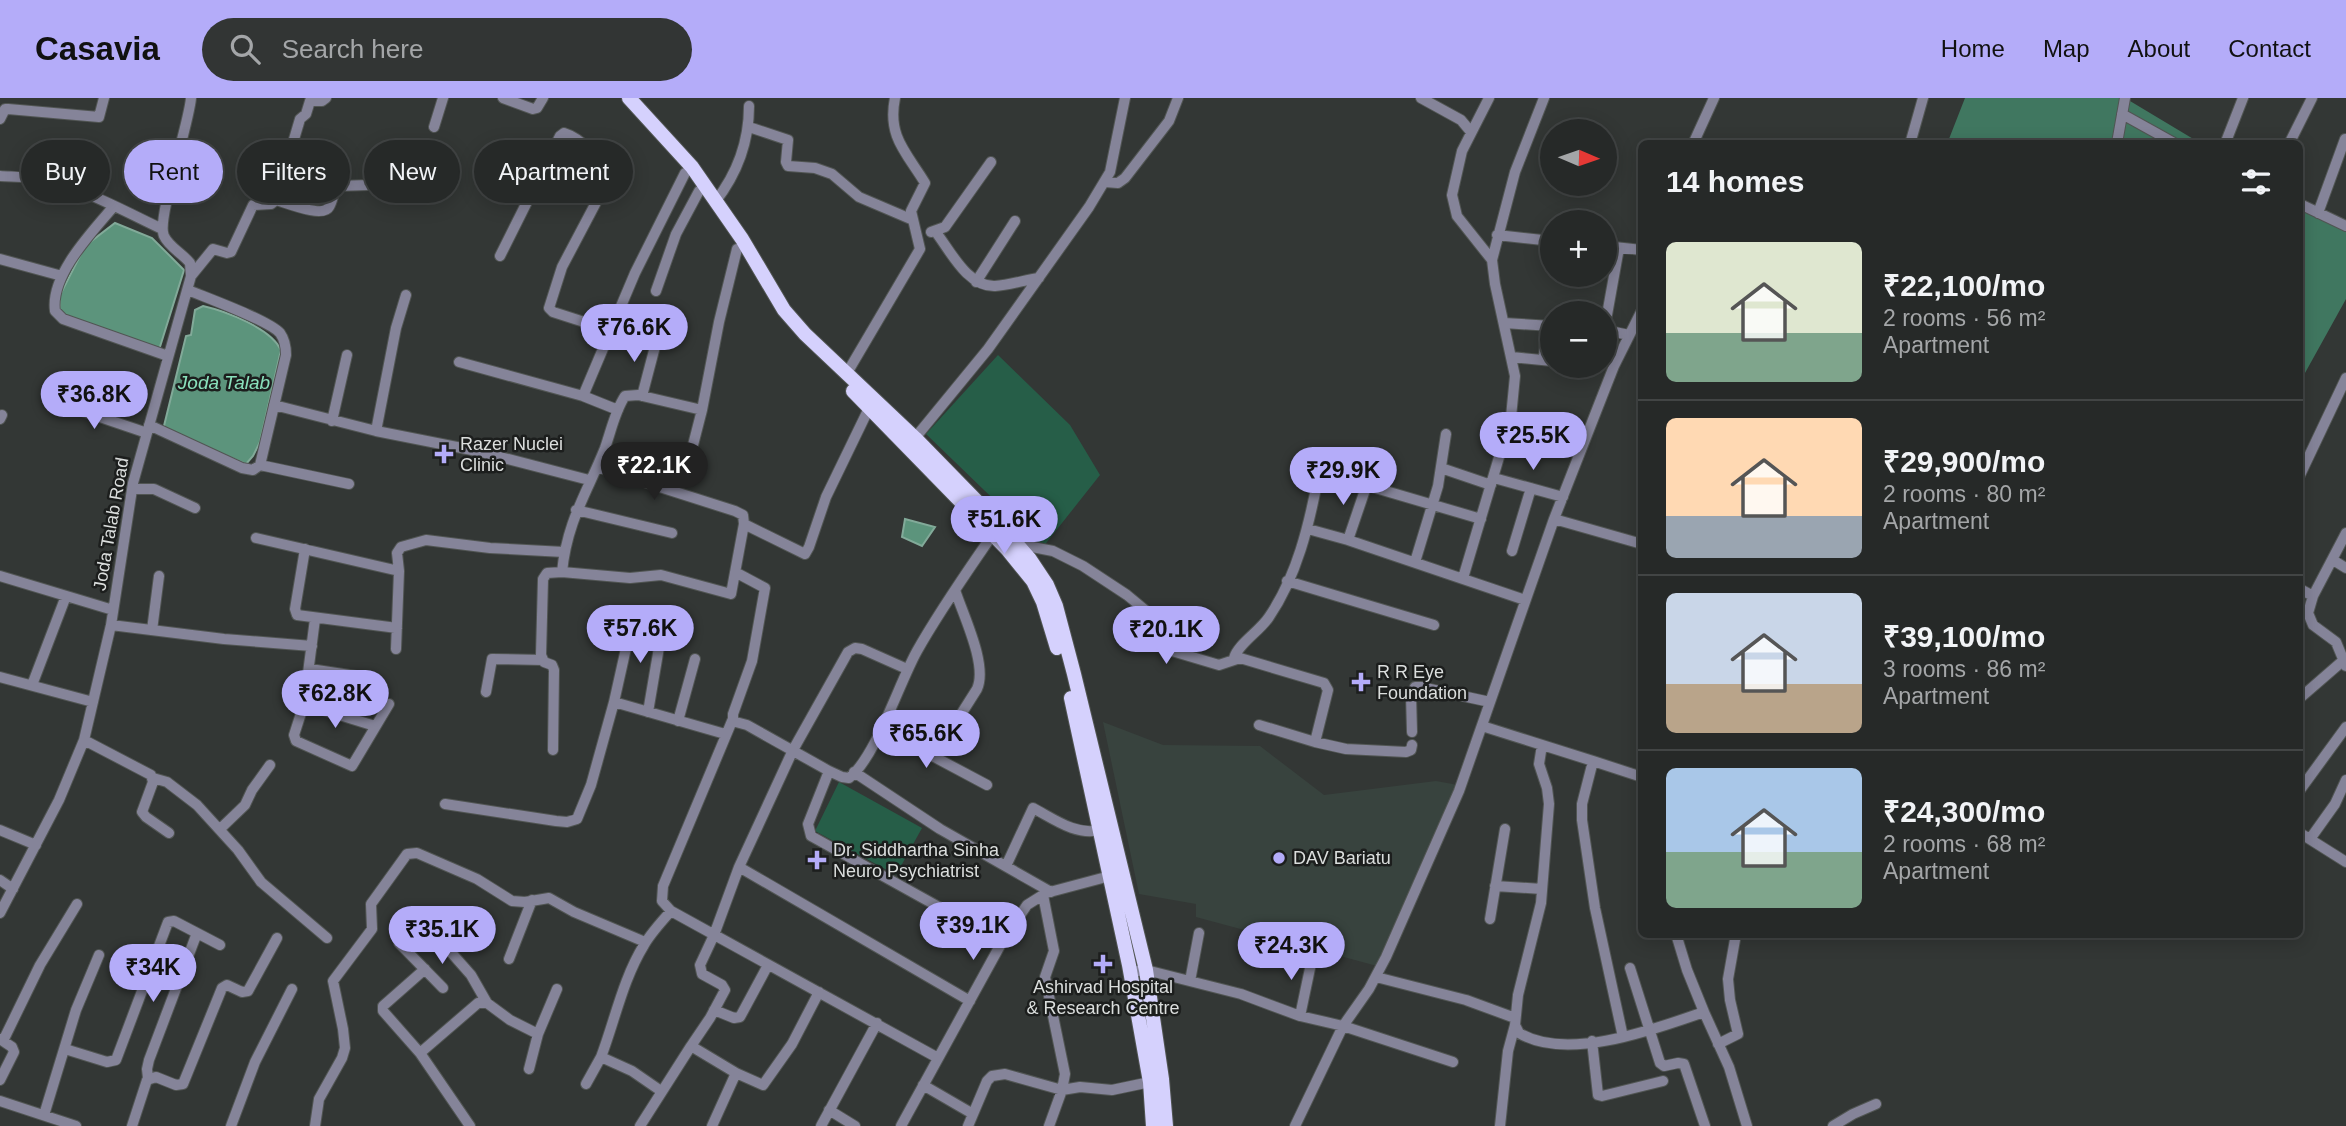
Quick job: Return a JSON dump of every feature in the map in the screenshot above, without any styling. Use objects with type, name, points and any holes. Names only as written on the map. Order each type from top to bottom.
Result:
[{"type":"main road","points":[[619,98],[685,173],[713,210],[772,308],[871,403],[1033,581],[1043,602],[1066,679],[1117,876],[1146,970],[1166,1126]]},
{"type":"main road","points":[[629,98],[692,167],[742,239],[784,310],[847,373],[871,403],[915,438],[1017,544],[1038,570],[1056,606],[1102,820]]},
{"type":"main road","points":[[1117,876],[1130,972],[1150,1082],[1153,1126]]},
{"type":"street","points":[[0,119],[8,108],[99,117],[104,98]]},
{"type":"street","points":[[191,98],[162,229],[165,238],[190,264],[191,276]]},
{"type":"street","points":[[294,140],[300,119],[305,115],[310,100],[322,101],[326,98]]},
{"type":"street","points":[[434,127],[443,98]]},
{"type":"street","points":[[503,98],[533,109],[537,108],[543,98]]},
{"type":"street","points":[[847,373],[920,249],[912,207],[925,183],[899,145],[892,118],[895,98]]},
{"type":"street","points":[[915,438],[988,349],[1105,182],[1116,147],[1125,98]]},
{"type":"street","points":[[1105,182],[1118,183],[1125,178],[1169,121],[1178,98]]},
{"type":"street","points":[[1421,98],[1461,120],[1471,132]]},
{"type":"street","points":[[1489,98],[1483,114],[1471,132],[1457,168],[1453,202],[1461,223],[1492,260]]},
{"type":"street","points":[[1463,578],[1511,417],[1514,397],[1512,357],[1492,260],[1515,172],[1544,98]]},
{"type":"street","points":[[1695,140],[1714,98]]},
{"type":"street","points":[[1911,140],[1923,98]]},
{"type":"street","points":[[2118,140],[2125,98]]},
{"type":"street","points":[[2227,140],[2243,98]]},
{"type":"street","points":[[2291,140],[2312,98]]},
{"type":"street","points":[[715,202],[732,179],[749,127],[749,106]]},
{"type":"street","points":[[2122,114],[2169,140]]},
{"type":"street","points":[[749,127],[788,140],[788,166],[812,167],[832,174],[859,197],[913,220]]},
{"type":"street","points":[[500,256],[560,136],[564,133],[570,135],[589,150],[610,173],[610,178],[562,267],[549,308],[553,312],[609,330]]},
{"type":"street","points":[[2318,213],[2345,139]]},
{"type":"street","points":[[918,234],[945,227],[991,162]]},
{"type":"street","points":[[583,396],[609,330],[660,218],[685,173]]},
{"type":"street","points":[[0,176],[29,177],[53,182],[114,206],[162,229]]},
{"type":"street","points":[[656,291],[676,234],[699,191]]},
{"type":"street","points":[[191,276],[213,249],[231,252],[253,205],[272,203]]},
{"type":"street","points":[[286,203],[324,212],[331,203]]},
{"type":"street","points":[[114,206],[62,276],[54,304],[55,311],[59,316],[168,356]]},
{"type":"street","points":[[2303,206],[2346,226]]},
{"type":"street","points":[[976,282],[1015,221]]},
{"type":"street","points":[[935,231],[976,282],[994,286],[1040,278]]},
{"type":"street","points":[[1497,235],[1540,240]]},
{"type":"street","points":[[1610,301],[1619,248],[1638,250]]},
{"type":"street","points":[[693,445],[737,249]]},
{"type":"street","points":[[0,259],[62,276]]},
{"type":"street","name":"Joda Talab Road","points":[[0,913],[59,800],[83,740],[111,625],[132,489],[191,276]]},
{"type":"street","points":[[50,400],[148,429],[242,468],[253,470],[260,465],[286,355],[282,335],[262,322],[188,290]]},
{"type":"street","points":[[376,431],[396,328],[406,295]]},
{"type":"street","points":[[1617,353],[1638,318]]},
{"type":"street","points":[[1504,324],[1540,326]]},
{"type":"street","points":[[1617,332],[1629,335]]},
{"type":"street","points":[[642,396],[657,340]]},
{"type":"street","points":[[332,421],[347,355]]},
{"type":"street","points":[[1512,357],[1540,359]]},
{"type":"street","points":[[459,362],[583,396],[618,410]]},
{"type":"street","points":[[1295,1126],[1343,1026],[1376,977],[1459,791],[1604,378]]},
{"type":"street","points":[[2305,451],[2346,378]]},
{"type":"street","points":[[562,572],[564,552],[576,510],[597,467],[625,396],[642,396],[702,410]]},
{"type":"street","points":[[744,524],[805,554],[827,497],[871,403]]},
{"type":"street","points":[[274,405],[376,431],[477,450],[589,480]]},
{"type":"street","points":[[1415,562],[1433,505],[1446,434]]},
{"type":"street","points":[[260,465],[349,484]]},
{"type":"street","points":[[543,660],[543,579],[547,573],[629,578],[661,575],[731,594],[744,524],[743,515],[597,467]]},
{"type":"street","points":[[1441,468],[1563,497]]},
{"type":"street","points":[[1234,658],[1238,649],[1255,635],[1269,618],[1287,581],[1308,529],[1321,472],[1481,519]]},
{"type":"street","points":[[1348,540],[1367,484]]},
{"type":"street","points":[[1512,551],[1531,488]]},
{"type":"street","points":[[132,489],[154,489],[195,508]]},
{"type":"street","points":[[576,510],[672,533]]},
{"type":"street","points":[[1555,519],[1638,543]]},
{"type":"street","points":[[1308,529],[1525,600]]},
{"type":"street","points":[[2303,619],[2346,533]]},
{"type":"street","points":[[733,721],[747,724],[829,771],[846,778],[855,772],[880,728],[907,669],[993,534]]},
{"type":"street","points":[[256,538],[399,571]]},
{"type":"street","points":[[396,649],[398,549],[415,541],[426,540],[490,548],[564,552]]},
{"type":"street","points":[[1017,544],[1053,551],[1106,581],[1168,629],[1169,648],[1172,651],[1219,665],[1234,658],[1243,659],[1326,685],[1327,694],[1315,742]]},
{"type":"street","points":[[304,549],[296,613],[315,619],[397,628]]},
{"type":"street","points":[[2333,560],[2346,568]]},
{"type":"street","points":[[735,572],[765,589],[752,661],[733,714],[733,721],[725,734],[703,794],[661,891],[662,901],[671,911],[938,1058]]},
{"type":"street","points":[[0,576],[113,610]]},
{"type":"street","points":[[152,630],[159,576]]},
{"type":"street","points":[[1287,581],[1434,625]]},
{"type":"street","points":[[934,757],[981,678],[978,659],[955,590]]},
{"type":"street","points":[[2303,591],[2313,596]]},
{"type":"street","points":[[32,685],[66,596]]},
{"type":"street","points":[[2303,696],[2345,661],[2336,642],[2313,625],[2308,613]]},
{"type":"street","points":[[315,619],[304,704],[294,735],[296,741],[349,766],[355,765],[389,704]]},
{"type":"street","points":[[444,804],[556,821],[577,819],[591,785],[631,626],[628,623],[608,622]]},
{"type":"street","points":[[649,712],[663,624]]},
{"type":"street","points":[[111,625],[224,639],[312,646]]},
{"type":"street","points":[[640,1126],[682,1063],[725,989],[702,974],[699,969],[739,867],[793,750],[852,649],[862,649],[907,669]]},
{"type":"street","points":[[486,692],[492,659],[543,660],[552,665],[553,750]]},
{"type":"street","points":[[678,720],[695,659]]},
{"type":"street","points":[[310,669],[376,679]]},
{"type":"street","points":[[0,677],[93,702]]},
{"type":"street","points":[[1412,732],[1411,695],[1415,687],[1490,702]]},
{"type":"street","points":[[614,702],[725,734]]},
{"type":"street","points":[[304,704],[375,726]]},
{"type":"street","points":[[1259,725],[1315,742],[1367,751],[1406,752],[1411,750],[1412,745]]},
{"type":"street","points":[[1482,726],[1638,776]]},
{"type":"street","points":[[2303,786],[2346,727]]},
{"type":"street","points":[[880,728],[987,785]]},
{"type":"street","points":[[83,740],[153,778],[167,782],[188,798],[220,829],[261,882],[327,938]]},
{"type":"street","points":[[1500,1126],[1508,1051],[1521,977],[1536,929],[1542,890],[1549,804],[1539,764],[1542,745]]},
{"type":"street","points":[[1593,761],[1582,804],[1582,820],[1595,908],[1623,1037]]},
{"type":"street","points":[[220,829],[245,805],[252,790],[271,765]]},
{"type":"street","points":[[829,771],[808,824],[811,836],[1002,942]]},
{"type":"street","points":[[855,772],[940,829],[1006,866],[1047,893],[1054,951],[1045,977],[1065,1074],[1049,1126]]},
{"type":"street","points":[[153,778],[142,812],[169,833]]},
{"type":"street","points":[[2310,839],[2335,804],[2346,780]]},
{"type":"street","points":[[1006,866],[1033,808],[1078,831],[1089,833],[1102,820]]},
{"type":"street","points":[[1490,919],[1505,829]]},
{"type":"street","points":[[0,830],[36,845]]},
{"type":"street","points":[[2303,835],[2346,861]]},
{"type":"street","points":[[315,1126],[319,1099],[345,1048],[333,981],[372,929],[372,904],[407,854],[417,853],[477,879],[512,901],[549,898],[574,912],[645,942]]},
{"type":"street","points":[[739,867],[970,1001]]},
{"type":"street","points":[[901,1126],[1002,942],[1027,905],[1047,893],[1117,876]]},
{"type":"street","points":[[0,880],[13,889]]},
{"type":"street","points":[[1495,886],[1542,890]]},
{"type":"street","points":[[509,959],[532,900]]},
{"type":"street","points":[[0,1080],[13,1055],[12,1047],[2,1040],[40,965],[77,904]]},
{"type":"street","points":[[586,1084],[601,1057],[628,977],[645,942],[671,911]]},
{"type":"street","points":[[418,915],[471,975],[487,1003],[510,1020],[538,1034]]},
{"type":"street","points":[[65,1049],[107,1062],[115,1061],[166,923],[174,921],[220,945]]},
{"type":"street","points":[[132,1126],[148,1078],[149,1060],[197,933]]},
{"type":"street","points":[[1190,981],[1199,933]]},
{"type":"street","points":[[148,1078],[156,1076],[176,1085],[183,1084],[222,988],[227,985],[242,992],[248,991],[276,938]]},
{"type":"street","points":[[1677,938],[1687,970],[1732,1077],[1747,1126]]},
{"type":"street","points":[[1718,1044],[1738,1034],[1728,979],[1735,938]]},
{"type":"street","points":[[399,943],[443,988]]},
{"type":"street","points":[[1300,1016],[1313,954]]},
{"type":"street","points":[[44,1115],[76,1010],[99,955]]},
{"type":"street","points":[[714,1010],[734,1018],[740,1017],[768,964]]},
{"type":"street","points":[[1630,968],[1660,1063],[1664,1066],[1678,1063],[1684,1065],[1705,1126]]},
{"type":"street","points":[[425,970],[383,1008],[384,1013],[420,1053],[470,1126]]},
{"type":"street","points":[[1130,972],[1146,970],[1241,994],[1300,1016],[1343,1026],[1453,1062]]},
{"type":"street","points":[[1376,977],[1466,1000],[1515,1021],[1519,1033],[1544,1044],[1558,1045],[1649,1032],[1704,1012]]},
{"type":"street","points":[[231,1126],[255,1062],[292,989]]},
{"type":"street","points":[[529,1069],[538,1034],[556,989]]},
{"type":"street","points":[[691,1046],[736,1073],[764,1085],[792,1044],[819,992]]},
{"type":"street","points":[[420,1053],[475,1004],[487,1003]]},
{"type":"street","points":[[821,1126],[877,1023]]},
{"type":"street","points":[[1592,1041],[1598,1095],[1663,1081]]},
{"type":"street","points":[[601,1057],[632,1071],[661,1091]]},
{"type":"street","points":[[712,1126],[736,1073]]},
{"type":"street","points":[[968,1126],[987,1081],[998,1073],[1062,1090],[1080,1087],[1112,1090],[1150,1082]]},
{"type":"street","points":[[923,1085],[973,1114]]},
{"type":"street","points":[[0,1101],[76,1126]]},
{"type":"street","points":[[1833,1126],[1876,1104]]},
{"type":"street","points":[[829,1110],[855,1126]]},
{"type":"shaded area","points":[[1965,98],[2125,98],[2195,140],[1949,140]]},
{"type":"shaded area","points":[[2303,206],[2346,232],[2346,299],[2303,377]]},
{"type":"shaded area","points":[[998,355],[1070,425],[1100,475],[1043,547],[926,434]]},
{"type":"shaded area","name":"DAV Bariatu","points":[[1103,722],[1163,745],[1260,746],[1324,795],[1436,781],[1458,785],[1377,966],[1196,917],[1196,904],[1139,894]]},
{"type":"shaded area","points":[[839,782],[922,828],[896,875],[815,831]]},
{"type":"water","name":"Joda Talab","points":[[115,223],[152,238],[184,270],[159,350],[81,323],[60,312],[60,295],[85,246]]},
{"type":"water","name":"Joda Talab","points":[[203,306],[235,316],[258,328],[276,342],[281,350],[260,442],[246,464],[163,430],[186,336],[191,335],[195,310]]},
{"type":"water","points":[[905,519],[935,527],[922,546],[902,537]]},
{"type":"place","name":"Razer Nuclei Clinic","points":[[444,454]]},
{"type":"place","name":"R R Eye Foundation","points":[[1361,682]]},
{"type":"place","name":"DAV Bariatu","points":[[1279,858]]},
{"type":"place","name":"Dr. Siddhartha Sinha Neuro Psychiatrist","points":[[817,860]]},
{"type":"place","name":"Ashirvad Hospital & Research Centre","points":[[1103,964]]}]
